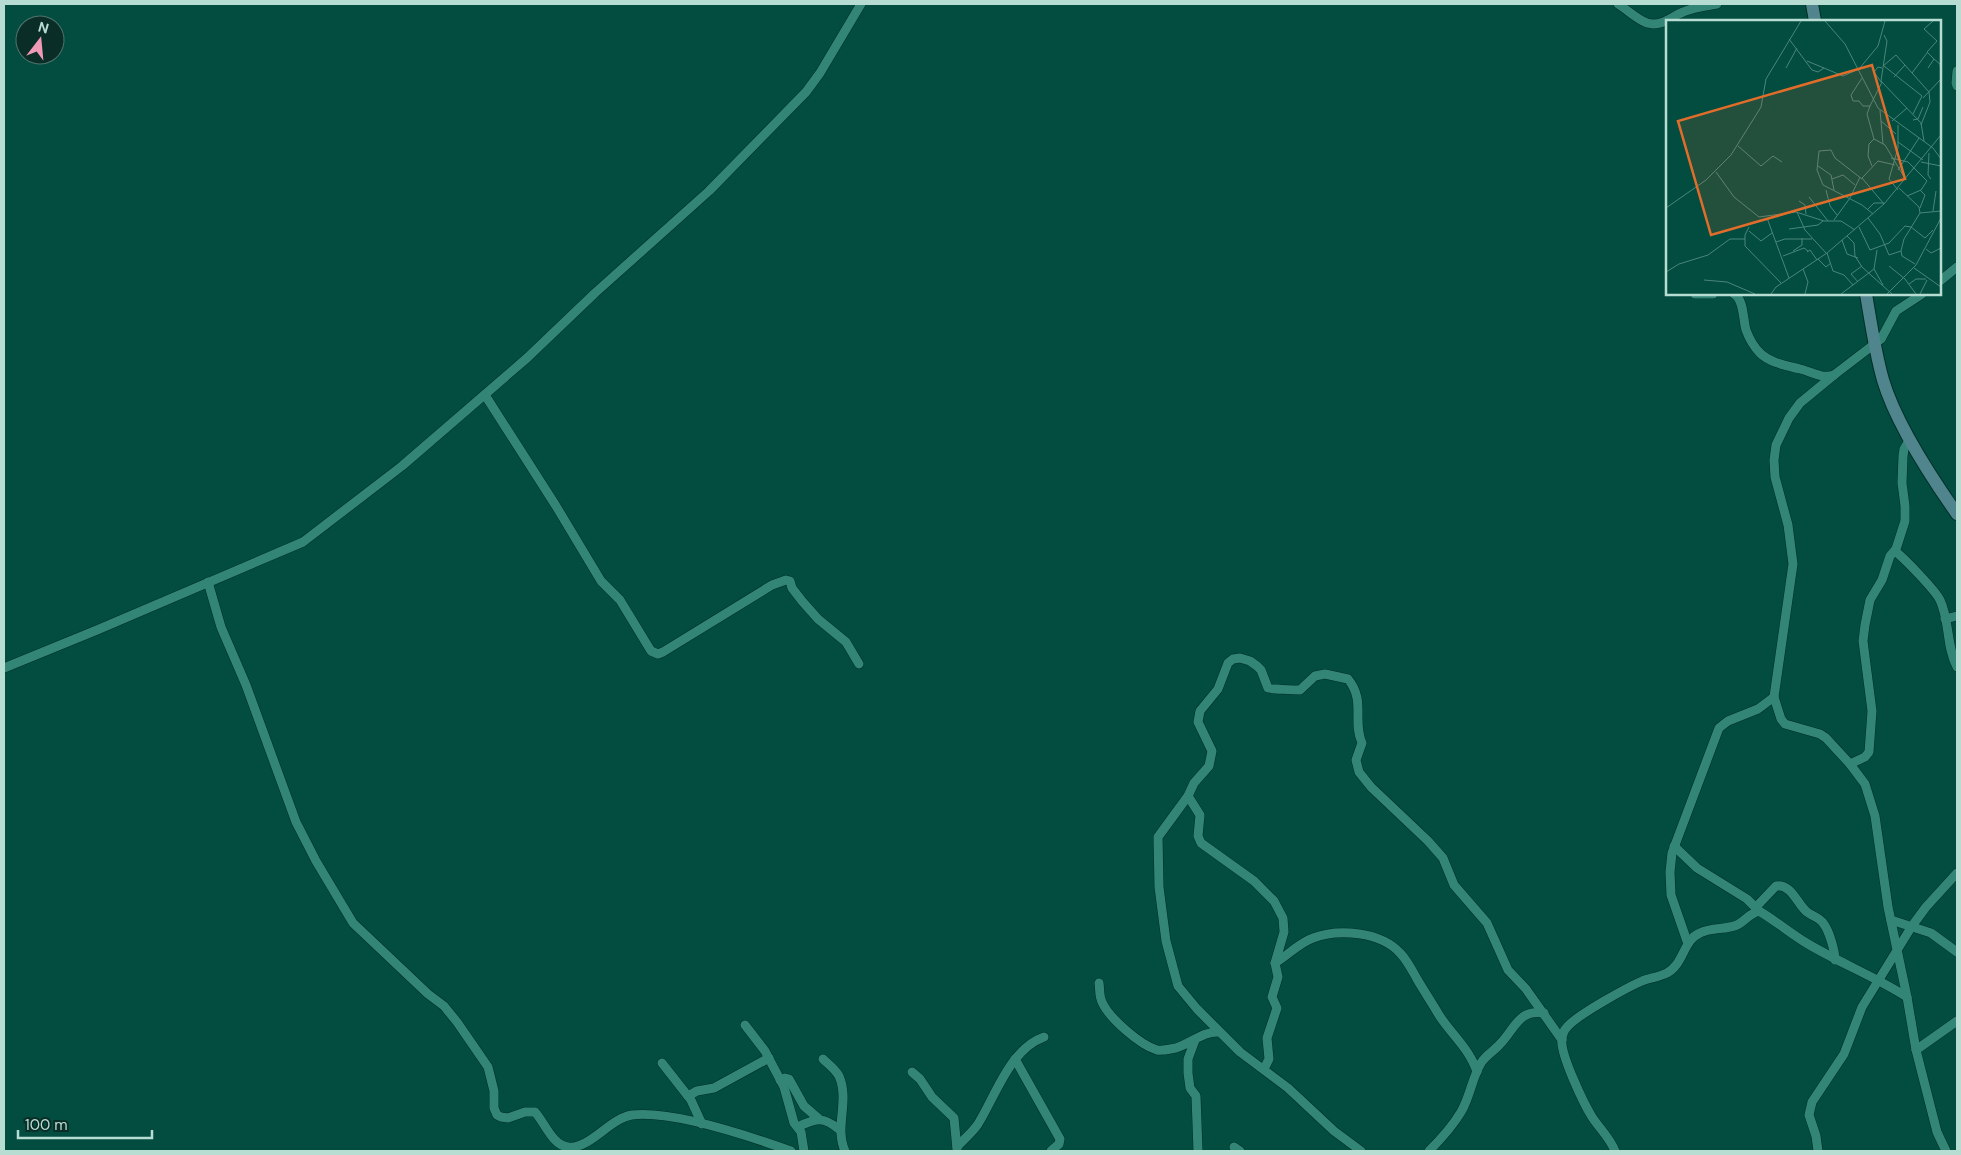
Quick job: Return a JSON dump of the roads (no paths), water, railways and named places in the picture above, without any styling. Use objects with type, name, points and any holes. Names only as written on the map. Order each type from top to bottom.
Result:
[{"type":"street","points":[[4,668],[303,542],[402,466],[485,395],[709,190],[806,92],[820,73],[861,4]]},
{"type":"street","points":[[1618,4],[1637,18],[1647,22],[1657,24],[1666,21]]},
{"type":"street","points":[[1669,20],[1684,12],[1717,4]]},
{"type":"street","points":[[1812,4],[1815,20]]},
{"type":"street","points":[[1957,71],[1957,86]]},
{"type":"street","points":[[1941,280],[1957,267]]},
{"type":"street","points":[[1736,295],[1740,301],[1747,332],[1765,358],[1818,376],[1828,377],[1834,375]]},
{"type":"street","points":[[1866,295],[1874,344],[1884,382],[1896,414],[1957,514]]},
{"type":"street","points":[[1920,295],[1896,310],[1884,334],[1874,344],[1812,391],[1800,403],[1789,418],[1776,445],[1774,460],[1775,477],[1788,524],[1793,564],[1774,697],[1781,719],[1785,724],[1820,734],[1826,738],[1865,784],[1875,816],[1891,920],[1916,1050],[1937,1132],[1946,1151]]},
{"type":"street","points":[[485,395],[546,489],[601,581],[620,600],[651,651],[658,654],[663,652],[772,585],[786,580],[790,581],[802,601],[818,619],[846,642],[859,664]]},
{"type":"street","points":[[1850,764],[1865,757],[1869,752],[1872,711],[1863,641],[1865,625],[1870,600],[1882,580],[1890,556],[1895,551],[1905,521],[1902,483],[1903,456],[1904,449],[1910,439]]},
{"type":"street","points":[[1895,551],[1907,561],[1940,600],[1951,656],[1957,667]]},
{"type":"street","points":[[208,582],[221,627],[246,685],[296,822],[316,861],[353,923],[428,994],[444,1006],[457,1022],[488,1067],[494,1091],[494,1108],[497,1114],[508,1118],[525,1112],[535,1112],[551,1135],[565,1149],[581,1144],[621,1118],[632,1115],[653,1115],[702,1124],[791,1151]]},
{"type":"street","points":[[1945,619],[1957,616]]},
{"type":"street","points":[[1361,1151],[1334,1131],[1288,1088],[1240,1052],[1197,1009],[1178,986],[1166,942],[1158,869],[1158,837],[1188,796],[1194,783],[1209,766],[1212,752],[1198,722],[1198,716],[1218,689],[1228,664],[1233,659],[1240,658],[1250,661],[1257,666],[1261,670],[1268,688],[1273,690],[1282,688],[1300,690],[1315,676],[1325,674],[1348,679],[1358,695],[1358,726],[1359,737],[1362,743],[1356,760],[1359,772],[1371,787],[1428,841],[1443,858],[1454,885],[1487,923],[1508,970],[1526,989],[1562,1040],[1566,1061],[1586,1105],[1615,1151]]},
{"type":"street","points":[[1688,944],[1671,895],[1670,872],[1674,846],[1720,728],[1728,721],[1758,709],[1774,697]]},
{"type":"street","points":[[1188,796],[1200,815],[1198,836],[1200,843],[1254,881],[1274,901],[1283,918],[1284,932],[1275,963],[1278,977],[1272,997],[1277,1008],[1267,1038],[1269,1058],[1264,1069]]},
{"type":"street","points":[[1674,846],[1710,877],[1747,899],[1798,938],[1907,998]]},
{"type":"street","points":[[1818,1151],[1809,1109],[1844,1054],[1859,1013],[1898,952],[1912,926],[1926,906],[1957,873]]},
{"type":"street","points":[[1562,1040],[1568,1026],[1590,1011],[1641,982],[1670,972],[1679,963],[1688,944],[1699,933],[1737,925],[1758,909],[1776,886],[1788,889],[1806,912],[1823,922],[1834,948],[1835,960]]},
{"type":"street","points":[[1891,920],[1930,934],[1957,952]]},
{"type":"street","points":[[1275,963],[1304,942],[1343,932],[1354,932],[1393,946],[1408,963],[1442,1020],[1473,1061],[1477,1072]]},
{"type":"street","points":[[1099,983],[1102,1004],[1119,1023],[1136,1038],[1160,1050],[1174,1048],[1195,1040],[1205,1033],[1219,1032]]},
{"type":"street","points":[[1429,1151],[1451,1127],[1462,1111],[1477,1072],[1486,1057],[1500,1044],[1521,1018],[1531,1013],[1544,1013]]},
{"type":"street","points":[[1916,1050],[1957,1021]]},
{"type":"street","points":[[745,1025],[769,1058],[780,1080],[786,1093],[794,1123],[801,1132],[804,1151]]},
{"type":"street","points":[[957,1149],[979,1123],[985,1108],[1015,1059],[1028,1045],[1044,1037]]},
{"type":"street","points":[[1195,1040],[1188,1059],[1188,1073],[1190,1088],[1196,1096],[1198,1151]]},
{"type":"street","points":[[688,1096],[697,1091],[714,1088],[769,1058]]},
{"type":"street","points":[[823,1059],[839,1077],[844,1098],[840,1130],[845,1151]]},
{"type":"street","points":[[1015,1059],[1060,1139],[1059,1144],[1051,1151]]},
{"type":"street","points":[[662,1063],[688,1096],[702,1124]]},
{"type":"street","points":[[912,1072],[920,1079],[932,1097],[954,1118],[957,1149]]},
{"type":"street","points":[[780,1080],[789,1079],[804,1106],[819,1119],[840,1130]]},
{"type":"street","points":[[798,1127],[819,1119]]}]
